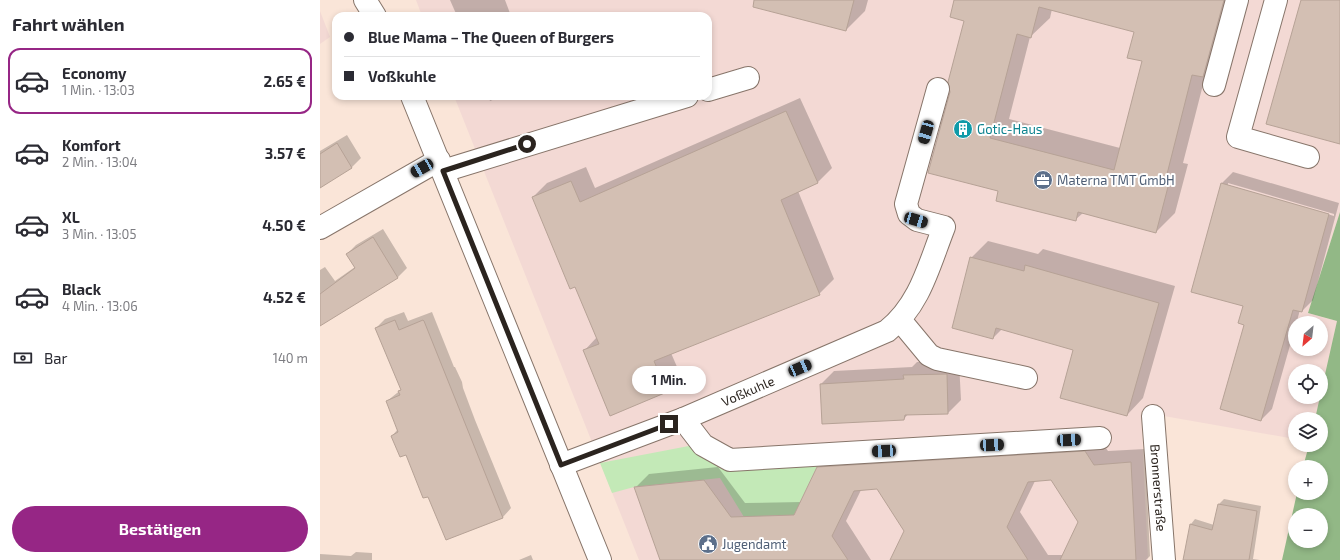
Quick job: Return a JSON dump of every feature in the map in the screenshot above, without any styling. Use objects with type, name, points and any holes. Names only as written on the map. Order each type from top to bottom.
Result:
[{"type":"street","points":[[365,0],[372,12]]},
{"type":"street","points":[[374,0],[378,12]]},
{"type":"street","points":[[1214,85],[1236,0]]},
{"type":"street","points":[[1276,0],[1238,137],[1308,157]]},
{"type":"street","points":[[712,89],[748,78]]},
{"type":"street","name":"Voßkuhle","points":[[561,465],[683,419],[887,331],[900,320],[921,289],[944,227],[916,220],[909,214],[906,204],[938,89]]},
{"type":"street","points":[[414,100],[600,560]]},
{"type":"street","points":[[320,228],[441,166],[673,100]]},
{"type":"street","points":[[900,320],[929,355],[938,359],[1026,378]]},
{"type":"street","name":"Bronnerstraße","points":[[1153,416],[1164,560]]},
{"type":"street","points":[[683,419],[703,445],[730,460],[1100,438]]},
{"type":"shaded area","points":[[416,0],[1340,0],[1340,212],[1308,313],[1319,316],[1288,316],[1288,356],[1328,356],[1328,319],[1337,321],[1328,364],[1288,364],[1288,404],[1319,404],[1318,412],[1288,412],[1288,438],[1141,412],[1148,560],[639,560],[456,100],[712,100],[712,12],[420,12]]},
{"type":"shaded area","points":[[320,11],[330,37],[320,44]]},
{"type":"green space","points":[[1340,212],[1340,560],[1282,560],[1288,533],[1288,548],[1328,548],[1328,508],[1294,508],[1295,500],[1328,500],[1328,460],[1305,460],[1307,452],[1328,452],[1328,412],[1317,412],[1318,404],[1328,404],[1327,364],[1337,321],[1328,319],[1328,316],[1319,316],[1308,313]]},
{"type":"green space","points":[[694,445],[819,463],[794,515],[744,517],[720,478],[634,487],[612,493],[600,463]]},
{"type":"building","points":[[754,0],[854,0],[846,31],[753,7]]},
{"type":"building","name":"Gotic-Haus","points":[[954,0],[1224,0],[1203,77],[1192,75],[1165,182],[1169,183],[1156,233],[1078,212],[1076,221],[996,201],[998,191],[928,173],[950,92],[948,82],[964,21],[950,17]],"holes":[[[1039,7],[1134,32],[1127,58],[1142,61],[1114,170],[990,138],[1017,34],[1031,38]]]},
{"type":"building","points":[[1301,0],[1340,0],[1340,144],[1266,124]]},
{"type":"building","points":[[786,111],[818,183],[781,200],[820,295],[654,361],[667,392],[610,416],[583,350],[599,344],[575,287],[570,289],[532,197],[571,181],[580,202]]},
{"type":"building","points":[[337,143],[352,168],[320,188],[320,154]]},
{"type":"building","points":[[1221,183],[1329,214],[1302,312],[1293,310],[1291,316],[1288,316],[1288,327],[1261,421],[1220,409],[1244,325],[1238,323],[1243,306],[1191,292]]},
{"type":"building","points":[[373,237],[398,278],[320,326],[320,294],[355,268],[346,254]]},
{"type":"building","points":[[970,257],[1024,271],[1025,265],[1159,303],[1127,416],[1060,398],[1073,350],[996,328],[993,339],[952,328]]},
{"type":"building","points":[[395,320],[399,330],[423,320],[424,321],[503,518],[446,540],[428,497],[423,498],[406,455],[400,457],[391,436],[398,432],[386,401],[400,395],[398,391],[401,390],[375,328]]},
{"type":"building","points":[[947,374],[948,414],[905,415],[904,420],[822,424],[820,384],[904,379],[903,375]]},
{"type":"building","points":[[1085,451],[1094,465],[1131,462],[1136,560],[1060,560],[1078,522],[1051,480],[1028,482],[1007,527],[1028,560],[890,560],[904,531],[877,489],[854,491],[832,536],[848,560],[660,560],[634,487],[704,480],[731,517],[794,515],[817,467]]},
{"type":"building","points":[[1218,504],[1257,511],[1249,560],[1183,560],[1190,524],[1212,530]]},
{"type":"place","name":"Gotic-Haus","points":[[963,129]]},
{"type":"place","name":"Materna TMT GmbH","points":[[1043,180]]},
{"type":"place","name":"Jugendamt","points":[[708,544]]},
{"type":"route","points":[[527,144],[443,171],[561,465],[669,424]]}]
